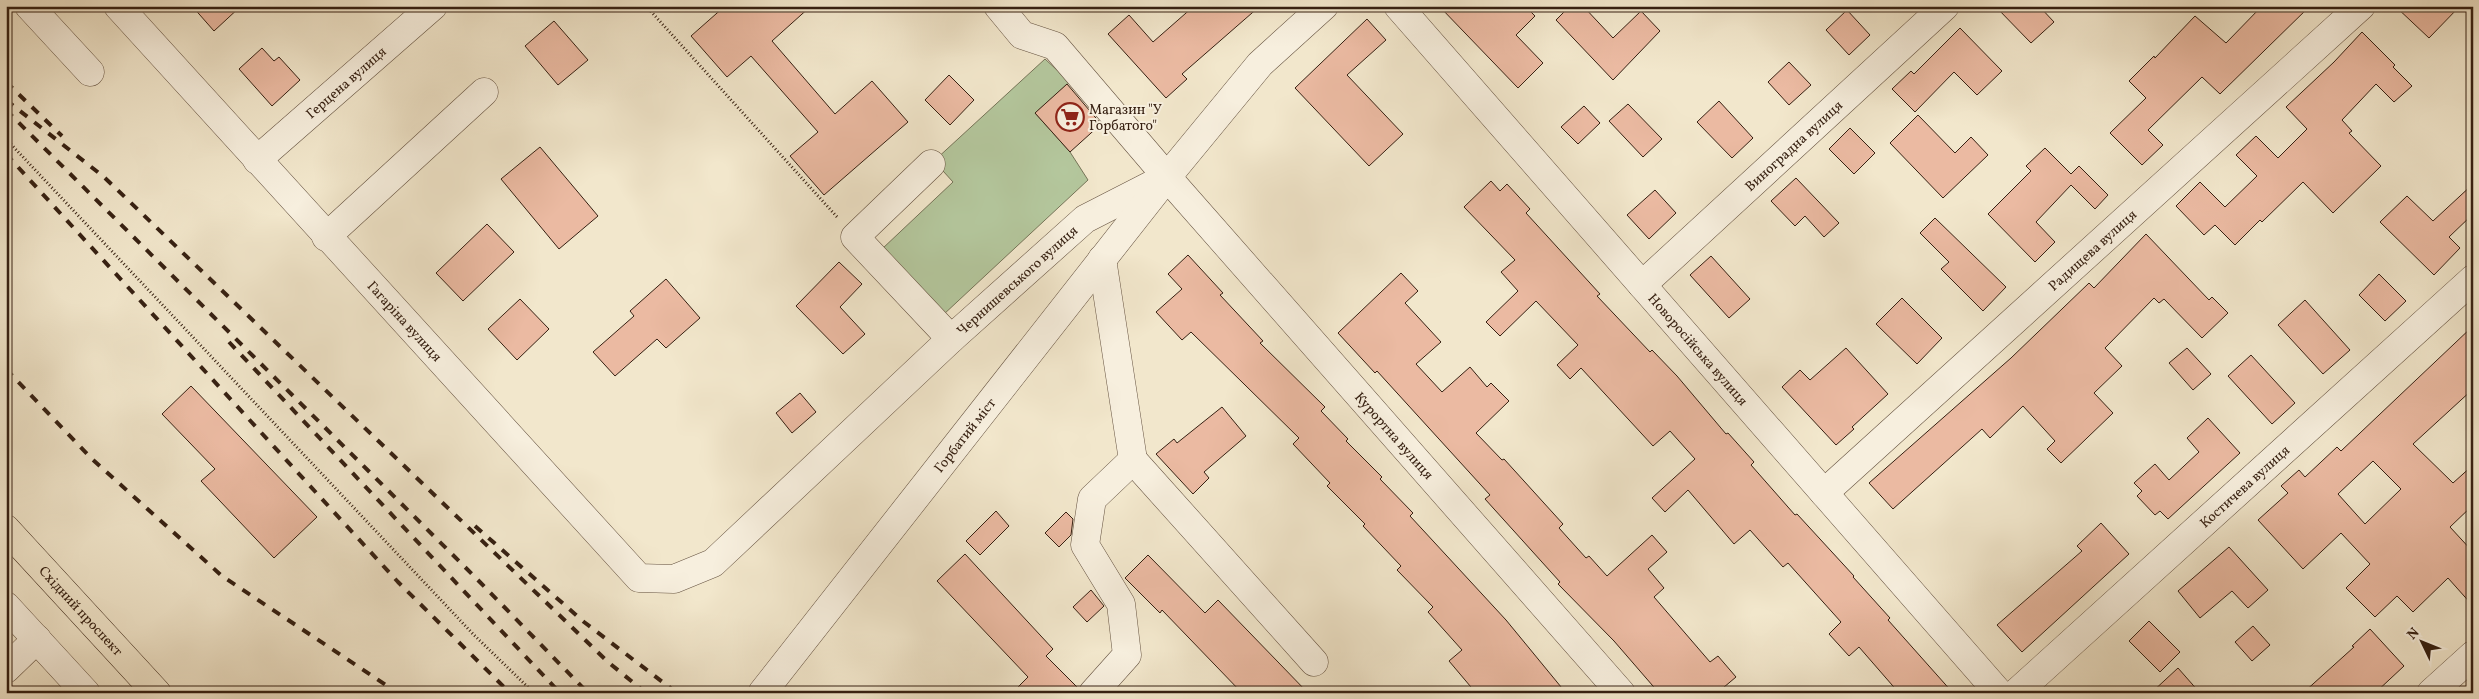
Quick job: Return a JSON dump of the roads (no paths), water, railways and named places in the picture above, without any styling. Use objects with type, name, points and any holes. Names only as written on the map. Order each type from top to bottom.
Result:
[{"type":"main road","name":"Східний проспект","points":[[6,529],[157,693]]},
{"type":"street","points":[[29,6],[90,72]]},
{"type":"street","name":"Гагаріна вулиця","points":[[118,6],[326,237],[639,578],[674,579],[713,563]]},
{"type":"street","name":"Герцена вулиця","points":[[257,160],[433,6]]},
{"type":"street","name":"Курортна вулиця","points":[[998,6],[1022,35],[1055,46],[1167,177],[1621,693]]},
{"type":"street","name":"Чернишевського вулиця","points":[[713,563],[952,339],[1085,219],[1167,177],[1260,64],[1324,6]]},
{"type":"street","name":"Новоросійська вулиця","points":[[1398,6],[1999,693]]},
{"type":"street","name":"Виноградна вулиця","points":[[1642,285],[1945,6]]},
{"type":"street","name":"Радищева вулиця","points":[[1824,494],[2361,6]]},
{"type":"street","points":[[326,237],[484,92]]},
{"type":"street","points":[[931,164],[855,237],[952,339]]},
{"type":"street","name":"Горбатий міст","points":[[762,693],[1167,177]]},
{"type":"street","points":[[1102,259],[1133,460],[1314,662]]},
{"type":"street","name":"Костичева вулиця","points":[[2016,693],[2473,279]]},
{"type":"street","points":[[1093,693],[1127,655],[1121,604],[1085,546],[1092,499],[1133,460]]},
{"type":"street","points":[[6,606],[86,693]]},
{"type":"street","points":[[6,669],[37,639]]},
{"type":"street","points":[[2431,693],[2473,655]]},
{"type":"railway","points":[[6,82],[62,136]]},
{"type":"railway","points":[[6,100],[104,177],[608,662],[646,693]]},
{"type":"railway","points":[[6,110],[474,576],[588,693]]},
{"type":"railway","points":[[6,154],[398,582],[510,693]]},
{"type":"railway","points":[[229,342],[560,693]]},
{"type":"railway","points":[[6,369],[92,459],[222,576],[398,693]]},
{"type":"railway","points":[[475,526],[584,622],[677,693]]},
{"type":"place","name":"Магазин \"У Горбатого\"","points":[[1070,117]]}]
